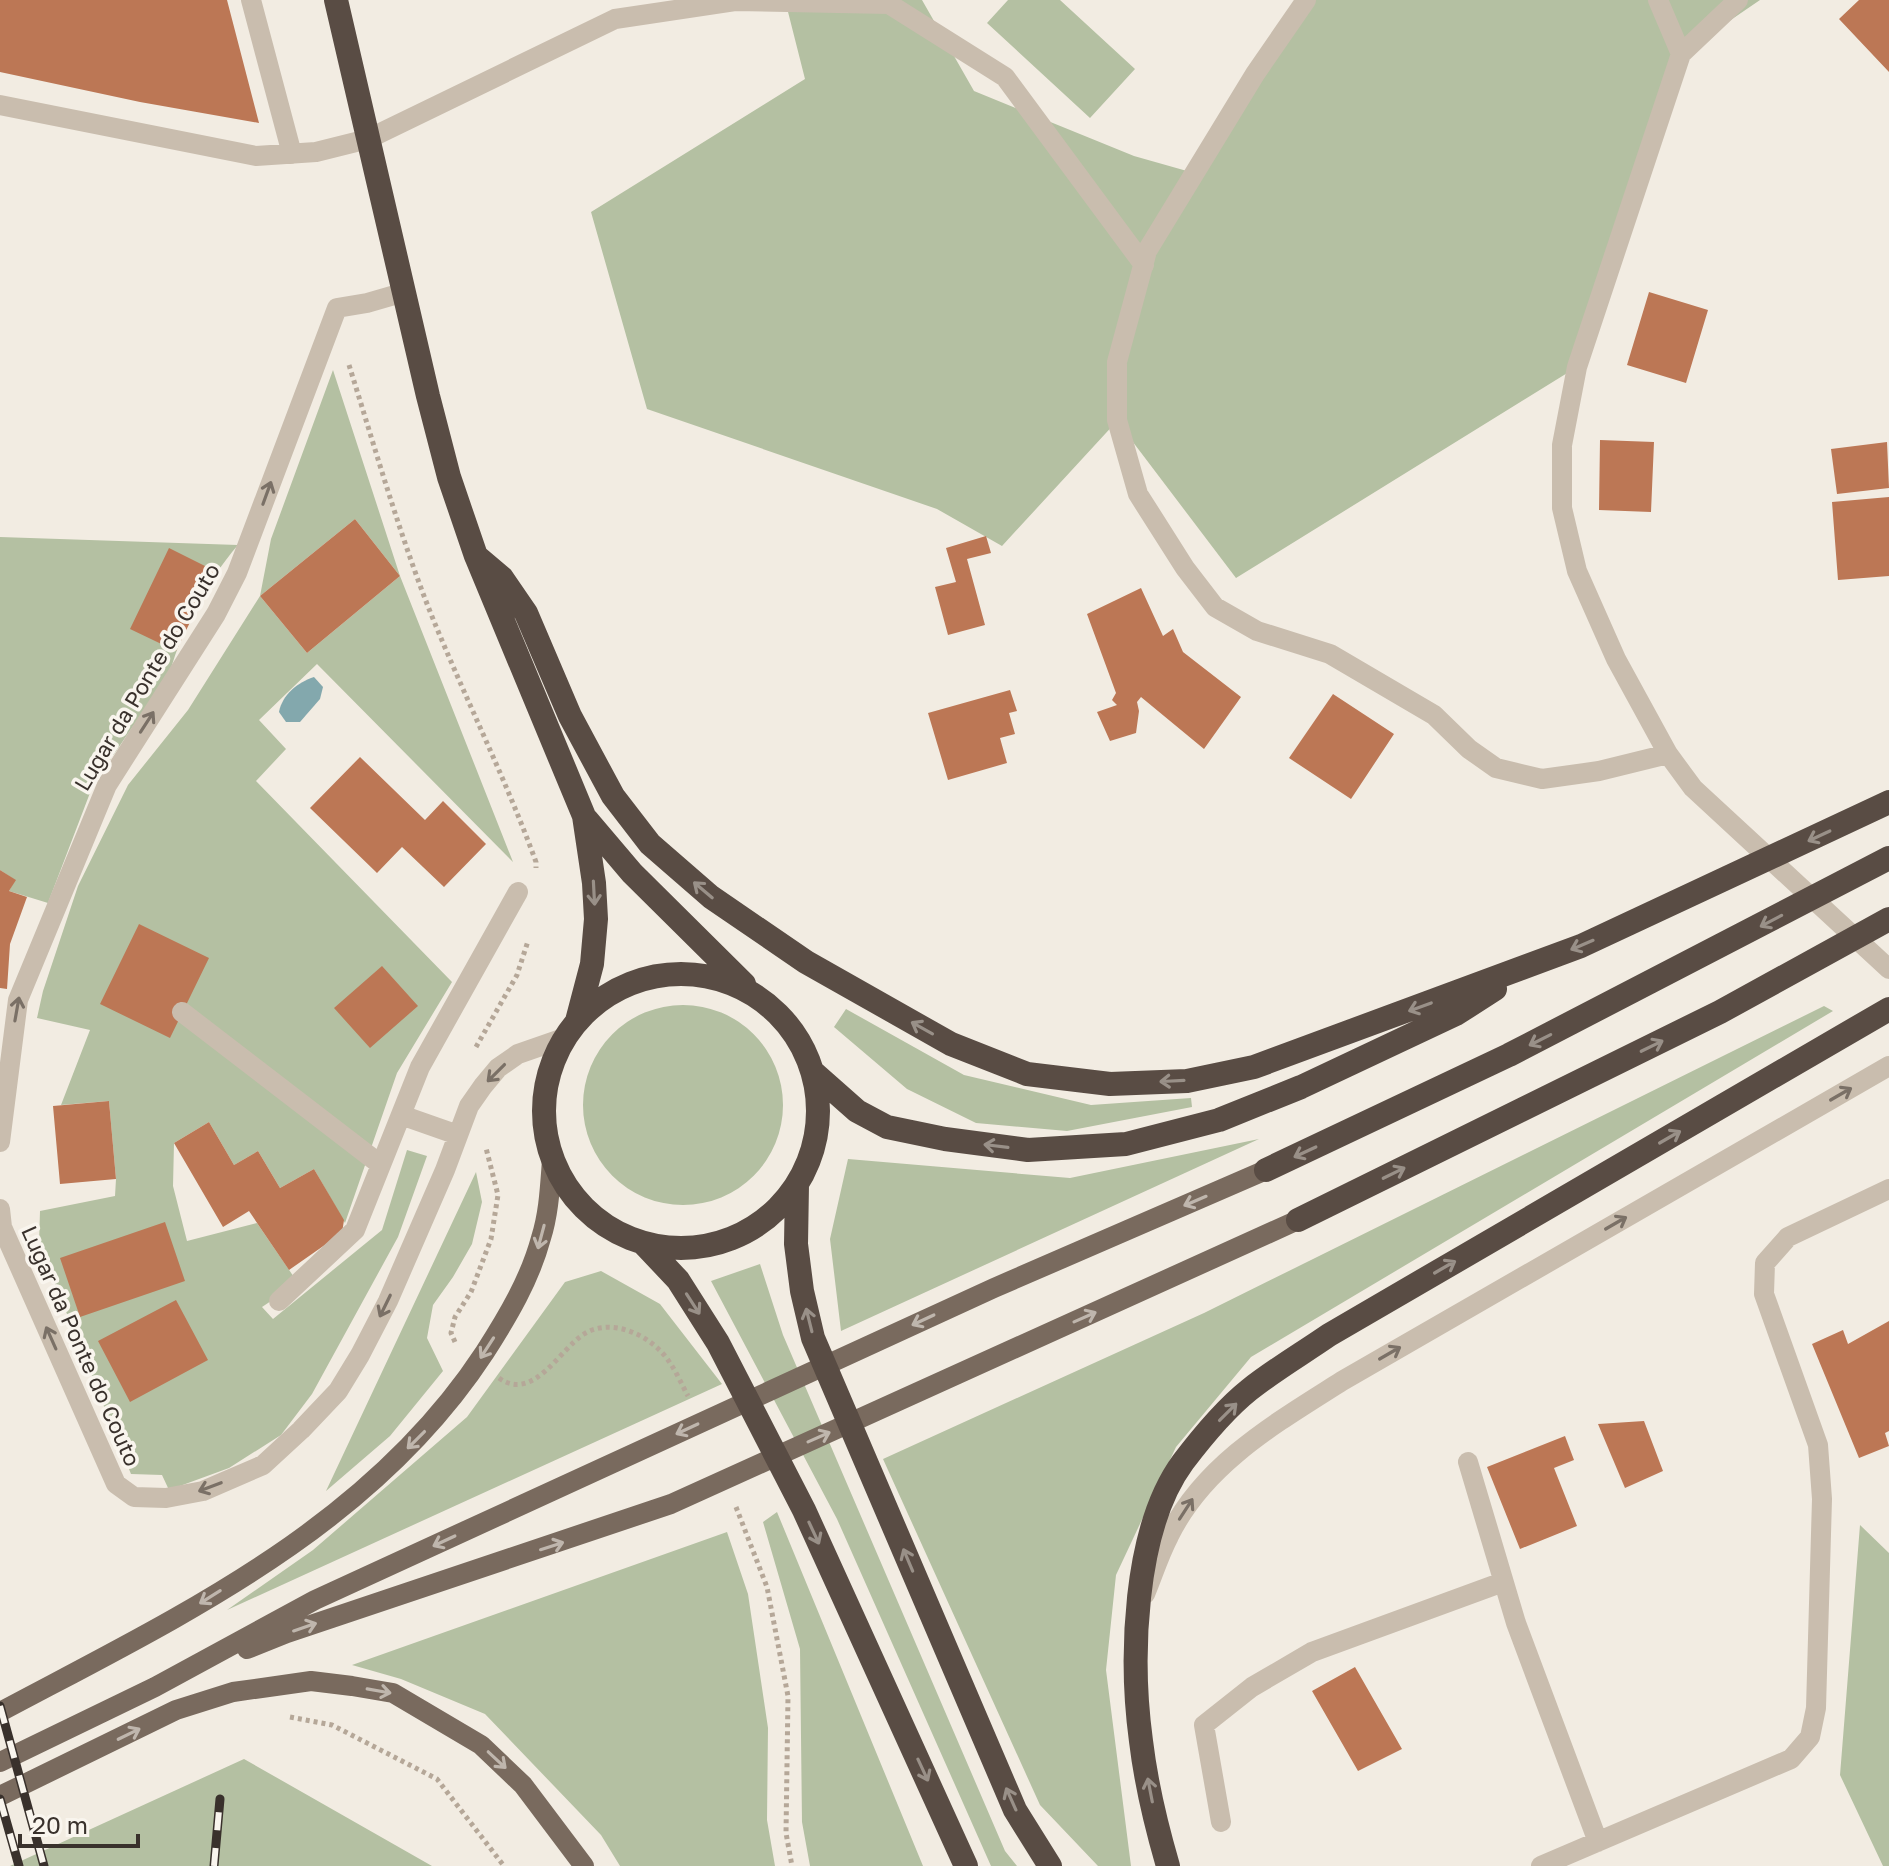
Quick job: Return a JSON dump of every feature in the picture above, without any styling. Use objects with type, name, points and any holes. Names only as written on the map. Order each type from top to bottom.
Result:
[{"type":"highway","points":[[336,0],[449,477],[476,556],[584,816],[596,919],[592,964],[571,1029],[551,1067],[544,1098],[544,1129],[552,1160],[567,1189],[588,1213],[614,1231],[644,1244],[679,1249],[713,1245],[746,1232],[775,1212],[797,1185],[814,1149],[819,1111],[814,1073],[791,1028],[774,1009],[754,994],[632,873],[584,816]]},
{"type":"highway","points":[[476,556],[502,578],[526,613],[570,716],[613,796],[650,844],[711,897],[806,962],[951,1044],[1027,1074],[1110,1084],[1187,1081],[1254,1067],[1519,970],[1695,895],[1889,802]]},
{"type":"highway","points":[[1266,1170],[1509,1055],[1889,858]]},
{"type":"highway","points":[[1298,1220],[1720,1012],[1889,919]]},
{"type":"highway","points":[[814,1073],[857,1111],[887,1127],[945,1139],[1028,1150],[1126,1144],[1219,1120],[1301,1087],[1456,1014],[1519,970]]},
{"type":"highway","points":[[571,1029],[598,1002],[621,988],[647,978],[674,974],[702,975],[729,982],[754,994]]},
{"type":"highway","points":[[1168,1866],[1141,1741],[1137,1684],[1140,1605],[1145,1565],[1163,1497],[1182,1464],[1212,1427],[1248,1391],[1329,1335],[1889,1009]]},
{"type":"highway","points":[[797,1185],[796,1244],[802,1291],[813,1338],[1015,1810],[1050,1866]]},
{"type":"highway","points":[[644,1244],[678,1280],[718,1343],[804,1510],[966,1866]]},
{"type":"main road","points":[[0,1712],[196,1606],[306,1536],[365,1490],[422,1435],[466,1381],[508,1316],[528,1276],[542,1238],[552,1160]]},
{"type":"main road","points":[[0,1762],[155,1687],[315,1600],[994,1288],[1266,1170]]},
{"type":"main road","points":[[155,1687],[287,1633],[566,1542],[671,1504],[1298,1220]]},
{"type":"main road","points":[[0,1796],[176,1710],[233,1692],[311,1681],[393,1693],[481,1745],[523,1785],[584,1866]]},
{"type":"street","points":[[251,0],[292,154]]},
{"type":"street","points":[[1306,0],[1255,74],[1147,251],[1117,362],[1117,420],[1138,494],[1185,568],[1215,607],[1257,631],[1330,654],[1434,715],[1469,749],[1496,768],[1542,779],[1599,771],[1668,754]]},
{"type":"street","points":[[1658,0],[1681,54]]},
{"type":"street","points":[[1738,0],[1681,54],[1577,367],[1562,445],[1562,508],[1577,571],[1616,659],[1668,754],[1693,788],[1889,969]]},
{"type":"street","points":[[0,105],[256,156],[316,152],[368,139],[615,19],[735,1],[889,4],[1005,77],[1144,265]]},
{"type":"street","name":"Lugar da Ponte do Couto","points":[[0,1142],[18,1000],[107,785],[216,614],[237,573],[337,308],[405,292]]},
{"type":"street","points":[[279,1301],[355,1230],[420,1067],[518,892]]},
{"type":"street","points":[[182,1012],[381,1165]]},
{"type":"street","name":"Lugar da Ponte do Couto","points":[[0,1209],[2,1227],[116,1484],[134,1497],[166,1498],[203,1491],[263,1465],[338,1391],[388,1301],[469,1106],[498,1068],[518,1054],[571,1029]]},
{"type":"street","points":[[1140,1605],[1169,1535],[1196,1493],[1261,1432],[1342,1381],[1889,1066]]},
{"type":"street","points":[[401,1115],[458,1135]]},
{"type":"street","points":[[1541,1866],[1791,1759],[1810,1737],[1816,1708],[1822,1514],[1818,1445],[1764,1294],[1765,1263],[1788,1237],[1889,1189]]},
{"type":"street","points":[[1468,1462],[1516,1623],[1598,1842]]},
{"type":"street","points":[[1221,1822],[1204,1725],[1252,1687],[1312,1652],[1503,1582]]},
{"type":"path","points":[[331,329],[347,356],[430,612],[511,794],[536,862],[536,875]]},
{"type":"path","points":[[475,1052],[478,1040],[517,975],[529,939]]},
{"type":"path","points":[[458,1349],[451,1333],[455,1317],[471,1292],[491,1239],[498,1195],[489,1156],[469,1106]]},
{"type":"path","points":[[493,1374],[505,1382],[524,1384],[542,1375],[586,1332],[610,1327],[644,1338],[669,1360],[689,1399]]},
{"type":"path","points":[[736,1505],[767,1587],[788,1696],[786,1833],[792,1866]]},
{"type":"path","points":[[277,1715],[332,1725],[437,1779],[504,1866]]},
{"type":"green space","points":[[785,0],[922,0],[974,91],[1134,156],[1194,173],[1306,0],[1760,0],[1681,54],[1577,367],[1236,578],[1117,421],[1002,546],[937,509],[647,409],[591,212],[805,79]]},
{"type":"green space","points":[[1008,0],[1060,0],[1135,69],[1090,118],[987,23]]},
{"type":"green space","points":[[333,370],[400,576],[355,519],[260,596],[271,539]]},
{"type":"green space","points":[[0,537],[238,545],[197,605],[170,672],[93,785],[48,903],[9,891],[15,880],[0,870]]},
{"type":"green space","points":[[400,576],[513,862],[317,664],[259,720],[286,749],[256,781],[452,982],[397,1073],[345,1223],[314,1169],[280,1188],[258,1151],[234,1165],[209,1122],[174,1143],[173,1186],[187,1241],[257,1223],[298,1283],[262,1307],[273,1319],[382,1230],[407,1150],[427,1156],[398,1237],[312,1394],[281,1435],[229,1468],[169,1490],[162,1475],[131,1474],[39,1244],[40,1211],[115,1196],[116,1179],[109,1101],[61,1105],[90,1030],[37,1018],[78,886],[128,785],[188,710],[260,596],[307,653]]},
{"type":"green space","points":[[683,1005],[721,1013],[754,1034],[775,1067],[783,1105],[775,1143],[754,1176],[721,1197],[683,1205],[645,1197],[612,1176],[591,1143],[583,1105],[591,1067],[612,1034],[645,1013]]},
{"type":"green space","points":[[1824,1006],[1833,1011],[1251,1357],[1176,1447],[1116,1575],[1106,1670],[1131,1866],[1098,1866],[1040,1805],[883,1459],[1204,1313]]},
{"type":"green space","points":[[846,1009],[964,1075],[1091,1105],[1191,1098],[1192,1107],[1067,1131],[976,1123],[907,1089],[834,1027]]},
{"type":"green space","points":[[1259,1139],[841,1331],[830,1239],[848,1159],[1070,1178]]},
{"type":"green space","points":[[476,1172],[482,1202],[472,1244],[433,1305],[427,1338],[443,1371],[390,1436],[326,1491]]},
{"type":"green space","points":[[760,1264],[783,1335],[1005,1851],[1017,1866],[991,1866],[837,1519],[711,1281]]},
{"type":"green space","points":[[601,1271],[660,1304],[722,1384],[227,1610],[313,1550],[467,1417],[565,1282]]},
{"type":"green space","points":[[777,1512],[923,1866],[810,1866],[802,1822],[800,1649],[763,1522]]},
{"type":"green space","points":[[1860,1525],[1889,1553],[1889,1866],[1883,1866],[1840,1775]]},
{"type":"green space","points":[[727,1532],[748,1594],[768,1728],[767,1820],[775,1866],[620,1866],[601,1835],[485,1714],[401,1679],[352,1665]]},
{"type":"green space","points":[[244,1759],[432,1866],[10,1866]]},
{"type":"water","points":[[314,677],[323,687],[320,699],[300,722],[286,722],[279,712],[283,700],[302,682]]},
{"type":"building","points":[[0,0],[227,0],[259,123],[0,72]]},
{"type":"building","points":[[1859,0],[1889,0],[1889,72],[1839,19]]},
{"type":"building","points":[[1649,292],[1708,310],[1686,383],[1627,365]]},
{"type":"building","points":[[1600,440],[1654,442],[1651,512],[1599,510]]},
{"type":"building","points":[[1887,442],[1889,488],[1837,494],[1831,449]]},
{"type":"building","points":[[1889,497],[1889,576],[1838,580],[1832,502]]},
{"type":"building","points":[[355,519],[400,576],[307,653],[260,596]]},
{"type":"building","points":[[986,536],[991,553],[967,559],[985,625],[948,635],[935,587],[956,582],[946,548]]},
{"type":"building","points":[[169,548],[215,571],[176,651],[130,629]]},
{"type":"building","points":[[1141,588],[1163,636],[1173,629],[1183,652],[1241,697],[1204,749],[1141,697],[1137,702],[1136,733],[1110,741],[1097,712],[1117,705],[1112,700],[1116,693],[1087,614]]},
{"type":"building","points":[[1010,690],[1017,711],[1009,713],[1015,734],[1000,738],[1007,763],[948,780],[928,713]]},
{"type":"building","points":[[1333,694],[1394,734],[1351,799],[1289,758]]},
{"type":"building","points":[[360,757],[425,820],[443,801],[486,844],[444,887],[402,847],[377,873],[310,808]]},
{"type":"building","points":[[0,870],[16,880],[9,891],[27,897],[10,944],[7,989],[0,988]]},
{"type":"building","points":[[139,924],[209,958],[170,1038],[100,1004]]},
{"type":"building","points":[[382,966],[418,1006],[370,1048],[334,1008]]},
{"type":"building","points":[[109,1101],[116,1179],[60,1184],[53,1106]]},
{"type":"building","points":[[209,1122],[234,1165],[258,1151],[280,1188],[314,1169],[344,1220],[342,1233],[289,1270],[249,1211],[223,1227],[174,1143]]},
{"type":"building","points":[[165,1222],[185,1281],[80,1317],[60,1258]]},
{"type":"building","points":[[176,1300],[208,1360],[130,1402],[98,1341]]},
{"type":"building","points":[[1889,1321],[1889,1431],[1885,1433],[1889,1446],[1859,1458],[1812,1344],[1843,1330],[1848,1344]]},
{"type":"building","points":[[1644,1421],[1663,1471],[1625,1488],[1598,1424]]},
{"type":"building","points":[[1565,1436],[1574,1460],[1554,1468],[1577,1526],[1520,1549],[1487,1467]]},
{"type":"building","points":[[1355,1667],[1402,1749],[1358,1771],[1312,1691]]},
{"type":"railway","points":[[0,1706],[44,1866]]},
{"type":"railway","points":[[0,1799],[19,1866]]},
{"type":"railway","points":[[214,1866],[220,1799]]}]
